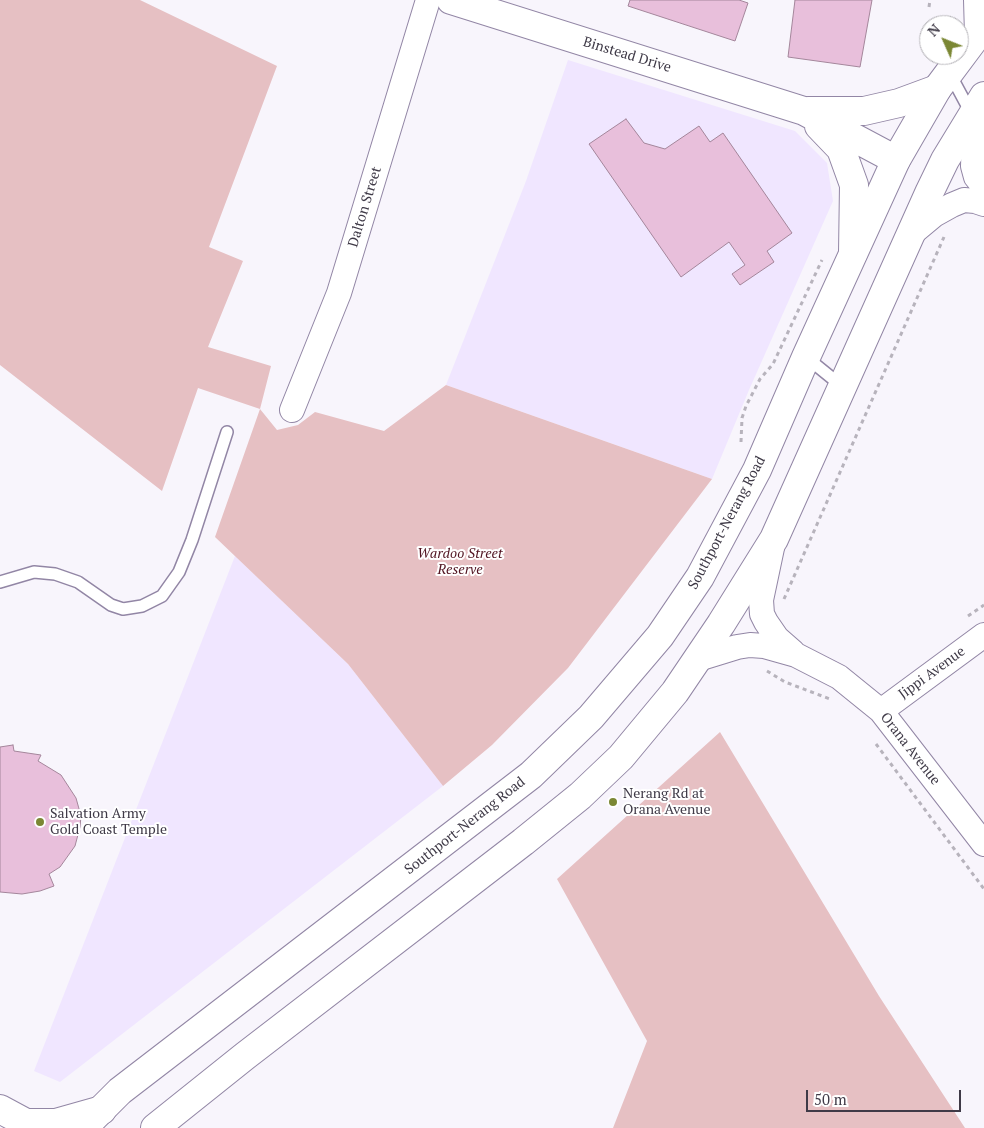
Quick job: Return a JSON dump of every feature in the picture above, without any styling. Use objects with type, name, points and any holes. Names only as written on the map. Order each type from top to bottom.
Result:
[{"type":"main road","name":"Binstead Drive","points":[[451,0],[804,111],[896,160]]},
{"type":"main road","name":"Southport-Nerang Road","points":[[93,1119],[128,1086],[531,775],[591,717],[660,636],[700,577],[757,470],[852,253],[896,160],[943,81],[980,30]]},
{"type":"main road","name":"Binstead Drive","points":[[804,111],[864,111],[899,103],[943,81]]},
{"type":"main road","name":"Binstead Drive","points":[[804,111],[841,149],[854,185],[852,253]]},
{"type":"main road","points":[[896,160],[909,162],[922,159],[935,152],[973,113]]},
{"type":"main road","points":[[155,1128],[580,796],[621,757],[675,692],[741,594],[774,539],[945,160],[973,113]]},
{"type":"main road","points":[[0,1109],[26,1122],[56,1123],[93,1119]]},
{"type":"street","name":"Dalton Street","points":[[292,410],[339,293],[428,0]]},
{"type":"street","points":[[976,0],[980,30]]},
{"type":"street","points":[[973,113],[973,166],[976,177],[984,187]]},
{"type":"street","points":[[910,235],[934,215],[952,205],[964,200],[984,204]]},
{"type":"street","name":"Orana Avenue","points":[[774,539],[761,600],[762,614],[776,638],[796,655]]},
{"type":"street","name":"Jippi Avenue","points":[[881,711],[984,635]]},
{"type":"street","name":"Orana Avenue","points":[[698,659],[728,649],[750,645],[764,646],[796,655],[839,677],[881,711],[984,844]]},
{"type":"lane","points":[[943,81],[973,113]]},
{"type":"lane","points":[[806,357],[843,387]]},
{"type":"lane","points":[[0,582],[34,572],[55,574],[78,582],[111,605],[123,609],[142,606],[162,596],[178,572],[192,540],[227,432]]},
{"type":"path","points":[[929,7],[930,0]]},
{"type":"path","points":[[780,604],[786,598],[944,236]]},
{"type":"path","points":[[741,442],[742,418],[746,406],[760,379],[773,364],[824,254]]},
{"type":"path","points":[[762,669],[785,682],[838,703]]},
{"type":"path","points":[[873,738],[984,889]]},
{"type":"shaded area","points":[[568,60],[795,131],[827,163],[833,201],[749,390],[712,479],[446,385],[526,181]]},
{"type":"shaded area","points":[[235,556],[348,664],[443,786],[60,1082],[34,1071]]},
{"type":"green space","points":[[0,0],[140,0],[277,66],[209,247],[243,261],[208,347],[271,366],[260,409],[198,388],[162,491],[0,365]]},
{"type":"green space","name":"Wardoo Street Reserve","points":[[446,385],[712,479],[568,668],[492,745],[443,786],[348,664],[215,537],[260,409],[277,430],[298,425],[315,412],[384,431]]},
{"type":"green space","points":[[720,732],[879,996],[965,1128],[613,1128],[647,1041],[557,879]]},
{"type":"building","points":[[630,0],[739,0],[748,3],[735,41],[628,6]]},
{"type":"building","points":[[795,0],[872,0],[860,67],[788,57]]},
{"type":"building","points":[[626,119],[644,143],[665,149],[699,126],[710,142],[723,133],[792,233],[767,251],[774,262],[740,285],[732,274],[745,265],[729,242],[681,277],[589,144]]},
{"type":"building","name":"Salvation Army Gold Coast Temple","points":[[13,745],[14,751],[41,755],[38,761],[61,775],[76,798],[81,816],[75,846],[60,867],[49,874],[54,886],[22,894],[0,892],[0,747]]},
{"type":"place","name":"Nerang Rd at Orana Avenue","points":[[613,802]]},
{"type":"place","name":"Salvation Army Gold Coast Temple","points":[[40,822]]}]
